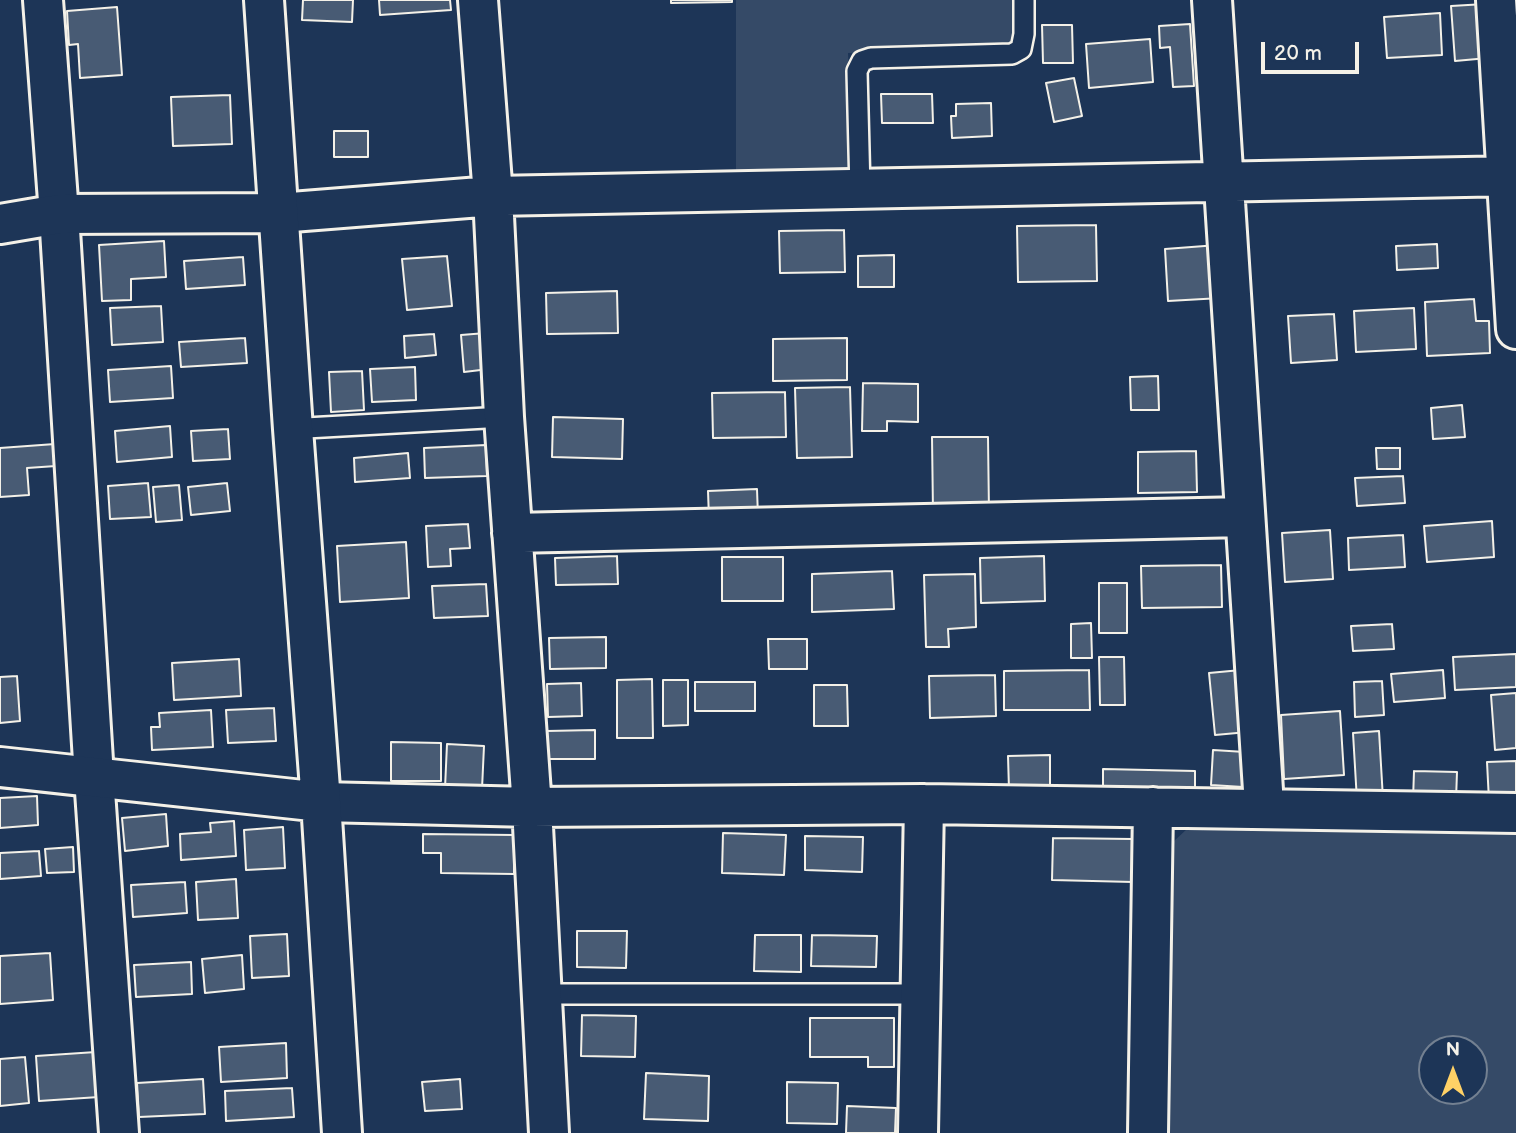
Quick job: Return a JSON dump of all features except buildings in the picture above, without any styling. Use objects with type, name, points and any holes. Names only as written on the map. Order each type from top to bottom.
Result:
[{"type":"street","points":[[43,0],[119,1133]]},
{"type":"street","points":[[264,0],[279,213],[289,429],[321,802],[342,1133]]},
{"type":"street","points":[[478,0],[532,807],[549,1133]]},
{"type":"street","points":[[1212,0],[1263,790],[1262,809]]},
{"type":"street","points":[[1496,0],[1511,176],[1516,329]]},
{"type":"street","points":[[0,224],[59,214],[279,213],[493,196],[1511,176]]},
{"type":"street","points":[[512,533],[1245,517]]},
{"type":"street","points":[[0,767],[321,802],[532,807],[924,804],[1516,813]]},
{"type":"street","points":[[918,1133],[924,804]]},
{"type":"street","points":[[1148,1133],[1153,807]]},
{"type":"lane","points":[[860,190],[857,71],[862,61],[871,58],[1012,54],[1021,49],[1024,0]]},
{"type":"lane","points":[[289,429],[504,417]]},
{"type":"lane","points":[[542,994],[920,994]]},
{"type":"shaded area","points":[[736,0],[1018,0],[1018,35],[1007,48],[848,53],[852,163],[843,173],[736,175]]},
{"type":"shaded area","points":[[1187,829],[1516,835],[1516,1133],[1165,1133],[1172,843]]}]
